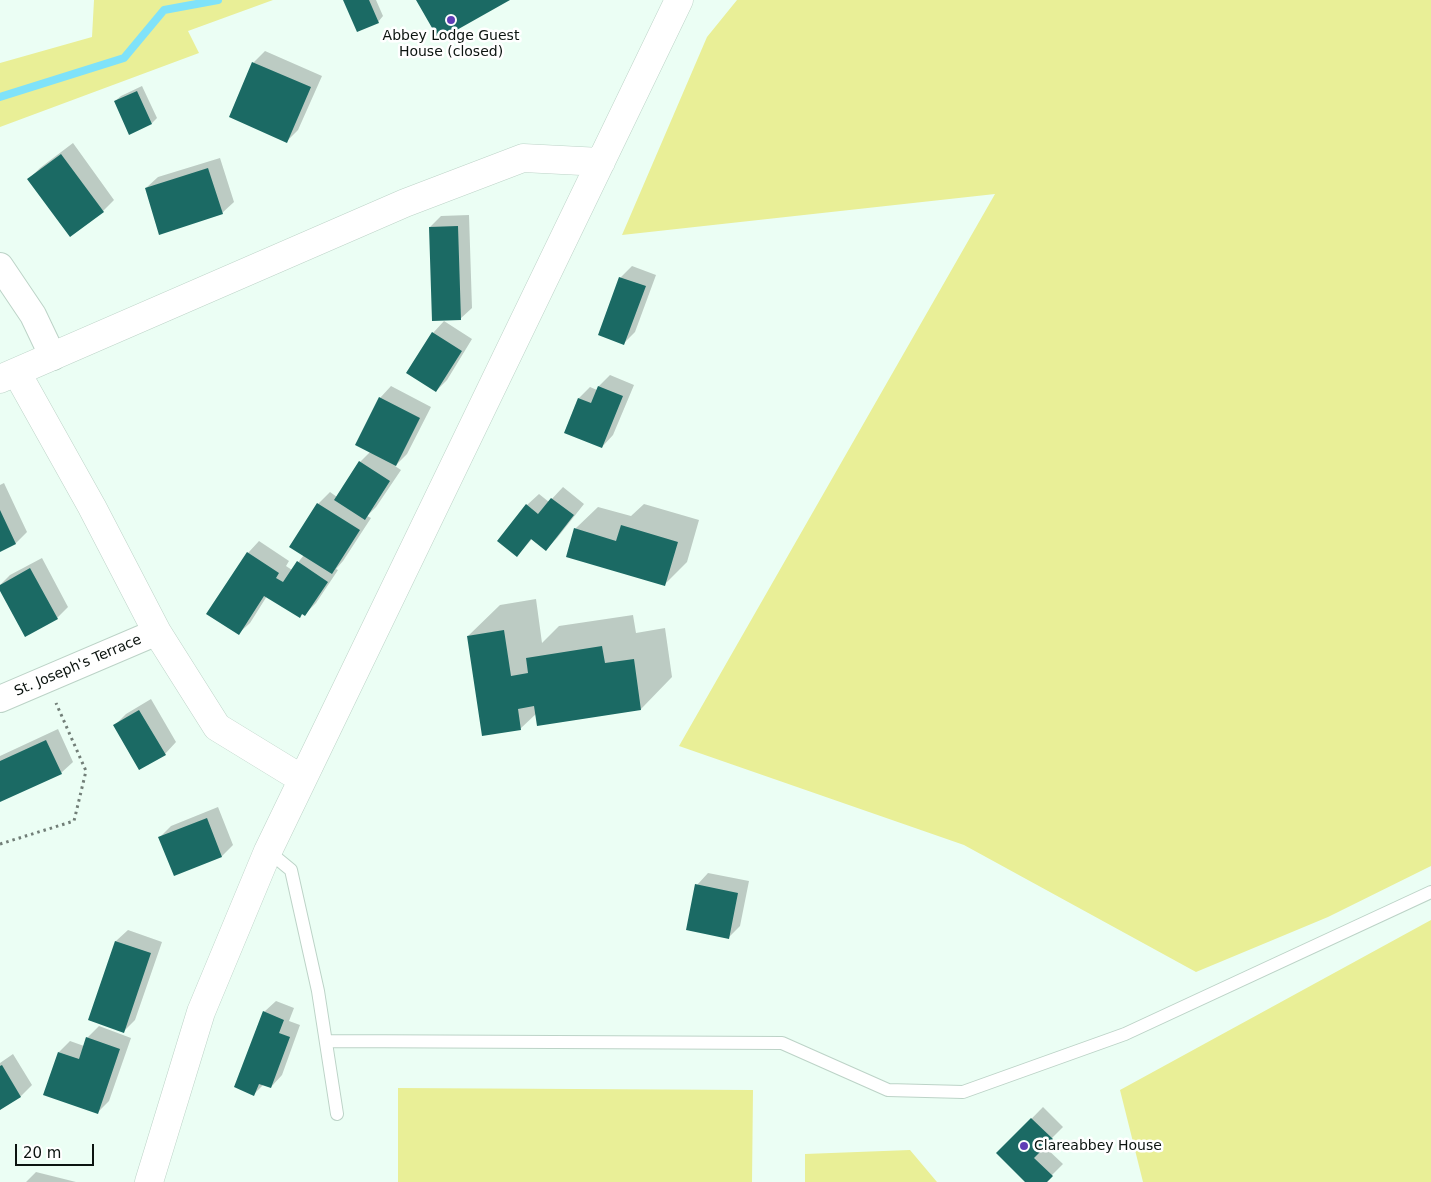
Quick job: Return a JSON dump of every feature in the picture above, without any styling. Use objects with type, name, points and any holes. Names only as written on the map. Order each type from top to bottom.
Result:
[{"type":"main road","points":[[149,1182],[201,1012],[268,851],[679,0]]},
{"type":"main road","points":[[302,779],[217,727],[157,632],[92,508],[8,376],[405,203],[524,158],[601,162]]},
{"type":"street","points":[[0,266],[33,315],[53,357]]},
{"type":"street","name":"St. Joseph's Terrace","points":[[0,699],[157,632]]},
{"type":"lane","points":[[268,851],[291,870],[318,990],[337,1114]]},
{"type":"lane","points":[[326,1041],[782,1043],[888,1090],[963,1092],[1125,1034],[1431,892]]},
{"type":"path","points":[[0,844],[74,821],[86,771],[46,680]]},
{"type":"green space","points":[[94,0],[273,0],[188,31],[199,53],[0,127],[0,63],[92,37]]},
{"type":"green space","points":[[737,0],[1431,0],[1431,866],[1328,917],[1196,972],[964,845],[679,746],[995,194],[622,235],[707,37]]},
{"type":"green space","points":[[1431,920],[1431,1182],[1143,1182],[1120,1090]]},
{"type":"green space","points":[[398,1088],[753,1090],[752,1182],[398,1182]]},
{"type":"green space","points":[[910,1150],[937,1182],[805,1182],[805,1154]]},
{"type":"building","points":[[343,0],[369,0],[379,23],[357,32]]},
{"type":"building","name":"Abbey Lodge Guest House (closed)","points":[[416,0],[510,0],[439,40]]},
{"type":"building","points":[[252,62],[311,87],[287,143],[229,117]]},
{"type":"building","points":[[137,91],[152,124],[129,135],[114,101]]},
{"type":"building","points":[[61,154],[104,212],[70,237],[27,179]]},
{"type":"building","points":[[208,168],[223,214],[159,235],[145,188]]},
{"type":"building","points":[[458,226],[461,320],[432,321],[429,227]]},
{"type":"building","points":[[619,277],[646,286],[624,345],[598,335]]},
{"type":"building","points":[[432,332],[462,351],[436,392],[406,373]]},
{"type":"building","points":[[598,386],[623,396],[602,448],[564,433],[578,398],[591,403]]},
{"type":"building","points":[[379,397],[420,418],[396,466],[355,445]]},
{"type":"building","points":[[359,461],[390,481],[365,520],[334,500]]},
{"type":"building","points":[[551,498],[574,515],[546,551],[531,539],[517,557],[497,541],[526,504],[538,514]]},
{"type":"building","points":[[317,503],[360,530],[332,574],[289,547]]},
{"type":"building","points":[[0,510],[16,544],[0,552]]},
{"type":"building","points":[[621,525],[678,542],[665,586],[566,557],[574,528],[616,541]]},
{"type":"building","points":[[247,552],[279,573],[276,578],[283,582],[297,561],[328,582],[305,616],[302,614],[300,618],[264,596],[239,635],[206,614]]},
{"type":"building","points":[[30,568],[58,619],[25,637],[0,591],[0,585]]},
{"type":"building","points":[[504,630],[511,676],[528,673],[526,658],[602,646],[605,663],[634,659],[641,710],[537,726],[534,706],[518,709],[521,730],[482,736],[467,636]]},
{"type":"building","points":[[139,710],[166,755],[139,770],[113,725]]},
{"type":"building","points":[[46,740],[62,774],[0,802],[0,761]]},
{"type":"building","points":[[207,818],[222,857],[174,876],[158,837]]},
{"type":"building","points":[[695,884],[738,893],[729,939],[686,930]]},
{"type":"building","points":[[115,941],[151,953],[124,1033],[88,1020]]},
{"type":"building","points":[[263,1011],[284,1020],[279,1033],[290,1037],[271,1088],[259,1084],[254,1096],[234,1087]]},
{"type":"building","points":[[86,1037],[120,1049],[98,1114],[43,1095],[58,1052],[79,1059]]},
{"type":"building","points":[[2,1065],[21,1097],[0,1110],[0,1066]]},
{"type":"building","name":"Clareabbey House","points":[[1031,1118],[1053,1139],[1034,1158],[1053,1176],[1047,1182],[1025,1182],[996,1153]]},
{"type":"waterway","points":[[0,97],[124,58],[164,10],[218,0]]},
{"type":"place","name":"Abbey Lodge Guest House (closed)","points":[[451,20]]},
{"type":"place","name":"Clareabbey House","points":[[1024,1146]]}]
